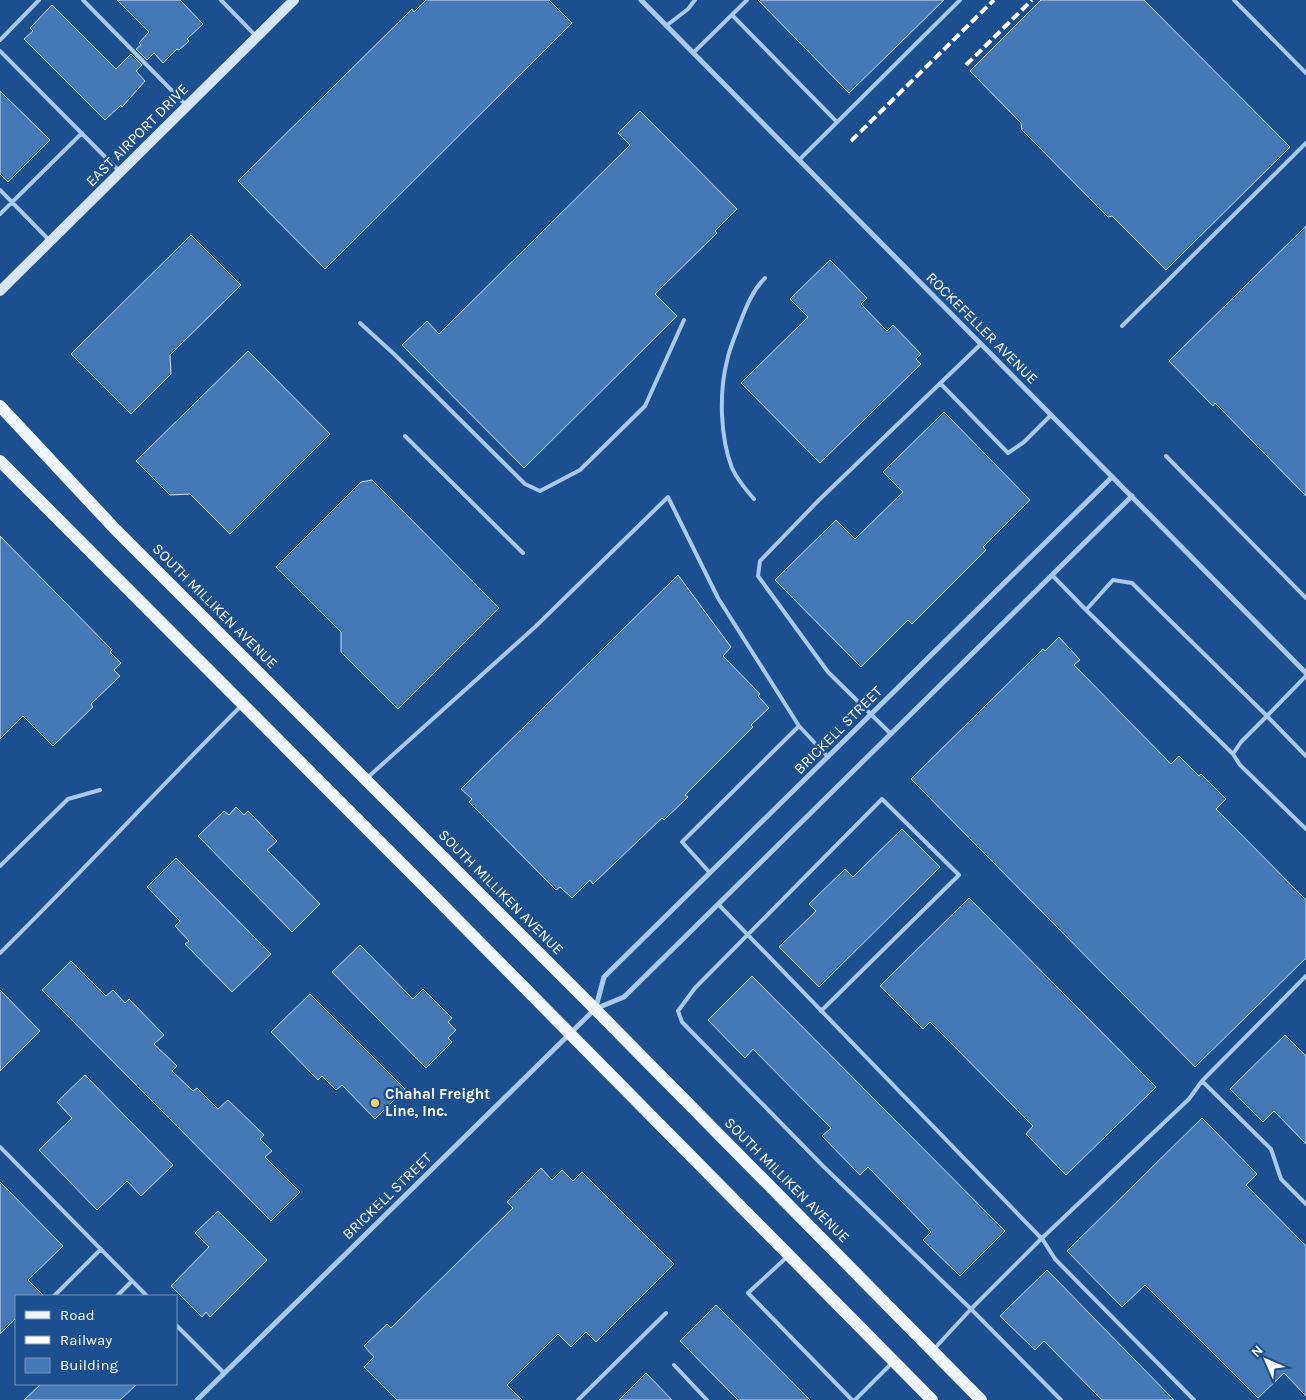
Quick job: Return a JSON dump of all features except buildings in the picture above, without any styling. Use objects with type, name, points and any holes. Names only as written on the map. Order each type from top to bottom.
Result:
[{"type":"main road","name":"EAST AIRPORT DRIVE","points":[[0,291],[294,0]]},
{"type":"main road","name":"SOUTH MILLIKEN AVENUE","points":[[0,406],[116,530],[595,1009],[981,1400]]},
{"type":"main road","points":[[0,461],[570,1033],[932,1400]]},
{"type":"street","name":"ROCKEFELLER AVENUE","points":[[641,0],[1306,674]]},
{"type":"street","name":"BRICKELL STREET","points":[[595,1009],[604,977],[1112,476]]},
{"type":"street","name":"BRICKELL STREET","points":[[197,1400],[595,1009],[624,997],[1132,496]]},
{"type":"lane","points":[[0,40],[39,0]]},
{"type":"lane","points":[[83,0],[187,106]]},
{"type":"lane","points":[[221,0],[257,37]]},
{"type":"lane","points":[[666,26],[688,9],[695,0]]},
{"type":"lane","points":[[693,53],[747,0]]},
{"type":"lane","points":[[799,160],[960,0]]},
{"type":"lane","points":[[1234,0],[1306,73]]},
{"type":"lane","points":[[732,15],[837,122]]},
{"type":"lane","points":[[0,51],[120,172]]},
{"type":"lane","points":[[0,214],[82,133]]},
{"type":"lane","points":[[1122,326],[1306,143]]},
{"type":"lane","points":[[0,190],[50,242]]},
{"type":"lane","points":[[754,499],[732,468],[725,440],[722,409],[723,382],[727,359],[748,302],[756,286],[765,278]]},
{"type":"lane","points":[[360,323],[394,354],[525,484],[540,491],[580,470],[645,406],[684,320]]},
{"type":"lane","points":[[891,734],[828,672],[758,576],[760,562],[819,500],[981,344]]},
{"type":"lane","points":[[940,383],[1008,453],[1024,442],[1051,415]]},
{"type":"lane","points":[[405,436],[523,553]]},
{"type":"lane","points":[[1166,456],[1306,598]]},
{"type":"lane","points":[[365,779],[535,627],[668,497],[718,598],[799,726],[828,757]]},
{"type":"lane","points":[[1052,575],[1306,829]]},
{"type":"lane","points":[[1086,610],[1113,580],[1132,583],[1306,756]]},
{"type":"lane","points":[[1233,754],[1240,742],[1306,674]]},
{"type":"lane","points":[[0,953],[134,818],[160,787],[243,704]]},
{"type":"lane","points":[[710,873],[682,842],[799,726]]},
{"type":"lane","points":[[0,866],[68,800],[100,790]]},
{"type":"lane","points":[[821,1011],[959,876],[882,799],[695,988],[678,1011],[682,1022],[823,1166],[971,1309],[1061,1400]]},
{"type":"lane","points":[[719,905],[1041,1239],[1055,1259],[1194,1400]]},
{"type":"lane","points":[[932,1350],[1041,1239],[1189,1099],[1202,1081],[1305,978]]},
{"type":"lane","points":[[1202,1081],[1271,1149],[1281,1179],[1306,1204]]},
{"type":"lane","points":[[0,1147],[147,1295]]},
{"type":"lane","points":[[55,1295],[101,1249]]},
{"type":"lane","points":[[789,1255],[748,1293],[853,1400],[894,1362]]},
{"type":"lane","points":[[118,1295],[132,1281]]},
{"type":"lane","points":[[578,1400],[666,1313]]},
{"type":"lane","points":[[178,1327],[224,1373]]},
{"type":"lane","points":[[674,1365],[708,1400]]},
{"type":"railway","points":[[851,141],[994,0]]},
{"type":"railway","points":[[966,65],[1032,0]]},
{"type":"place","name":"Chahal Freight Line, Inc.","points":[[375,1103]]}]
